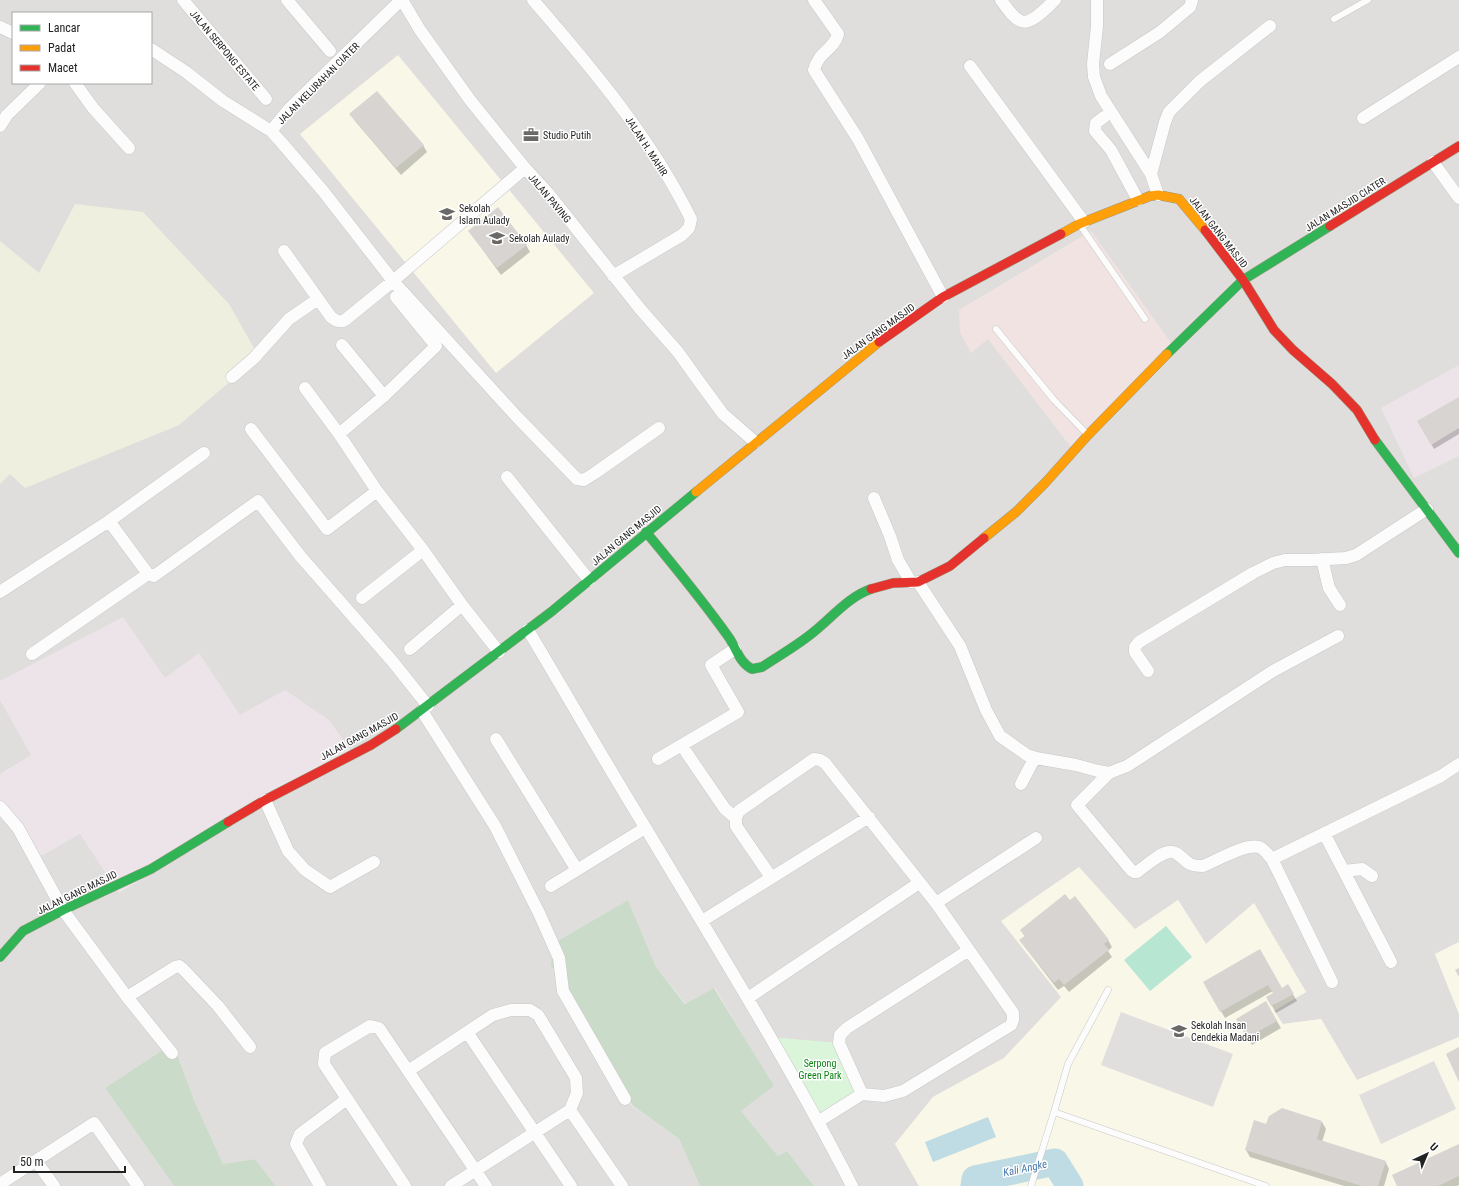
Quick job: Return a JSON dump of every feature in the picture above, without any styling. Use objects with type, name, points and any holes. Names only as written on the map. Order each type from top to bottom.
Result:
[{"type":"street","name":"JALAN SERPONG ESTATE","points":[[183,0],[266,99]]},
{"type":"street","points":[[287,0],[330,51]]},
{"type":"street","name":"JALAN KELURAHAN CIATER","points":[[152,50],[186,72],[223,101],[271,131],[289,109],[402,0]]},
{"type":"street","name":"JALAN PAVING","points":[[402,0],[420,30],[470,100],[678,352],[724,414],[755,442]]},
{"type":"street","name":"JALAN H. MAHIR","points":[[533,0],[601,80],[626,114],[678,193],[692,219],[688,228],[682,235],[614,276]]},
{"type":"street","points":[[814,0],[838,34],[836,42],[823,53],[816,63],[814,70],[858,139],[944,297]]},
{"type":"street","points":[[1001,0],[1012,14],[1020,21],[1026,22],[1032,20],[1055,0]]},
{"type":"street","points":[[1097,0],[1097,26],[1093,64],[1094,77],[1101,96],[1151,174],[1158,195]]},
{"type":"street","points":[[1110,64],[1160,32],[1190,7],[1192,0]]},
{"type":"street","points":[[0,26],[12,32]]},
{"type":"street","points":[[1151,174],[1164,122],[1169,112],[1200,81],[1270,26]]},
{"type":"street","points":[[1363,118],[1459,57]]},
{"type":"street","points":[[970,66],[1082,223]]},
{"type":"street","points":[[0,126],[4,113],[39,84]]},
{"type":"street","points":[[76,84],[93,108],[129,148]]},
{"type":"street","points":[[1104,117],[1096,122],[1095,131],[1111,150],[1138,200]]},
{"type":"street","points":[[271,131],[282,142],[322,191],[393,281],[506,405],[577,479],[584,480],[660,428]]},
{"type":"street","name":"JALAN MASJID CIATER","points":[[914,582],[950,566],[1016,512],[1045,483],[1088,435],[1191,330],[1243,280],[1459,146]]},
{"type":"street","points":[[1433,162],[1459,198]]},
{"type":"street","points":[[284,251],[331,317],[338,322],[342,322],[393,281],[526,168]]},
{"type":"street","name":"JALAN GANG MASJID","points":[[0,957],[23,931],[63,910],[152,869],[265,800],[371,744],[404,724],[528,630],[873,346],[944,297],[1082,223],[1150,196],[1158,195],[1179,198],[1216,243],[1243,280],[1274,330],[1293,350],[1332,384],[1357,410],[1373,438],[1459,553]]},
{"type":"street","points":[[339,434],[384,396],[436,346],[396,297]]},
{"type":"street","points":[[232,377],[254,358],[290,319],[318,299]]},
{"type":"street","points":[[342,345],[384,396]]},
{"type":"street","points":[[305,388],[339,434],[377,491],[423,550],[498,652]]},
{"type":"street","points":[[251,429],[328,529],[377,491]]},
{"type":"street","points":[[0,592],[109,521],[204,453]]},
{"type":"street","points":[[507,477],[589,580]]},
{"type":"street","points":[[874,498],[892,540],[898,560],[960,646],[986,710],[1000,736],[1027,755],[1036,758],[1109,772],[1127,766],[1273,671],[1338,636]]},
{"type":"street","points":[[109,521],[148,574],[154,576],[258,501],[301,557],[393,662],[425,708],[495,826],[539,913],[558,958],[563,991],[625,1099]]},
{"type":"street","points":[[1148,671],[1136,652],[1135,646],[1139,642],[1253,573],[1273,563],[1284,560],[1346,558],[1356,555],[1427,509]]},
{"type":"street","points":[[646,532],[674,566],[735,648],[745,664],[755,670],[762,667],[815,631],[850,601],[866,591],[893,583],[914,582]]},
{"type":"street","points":[[362,598],[423,550]]},
{"type":"street","points":[[1322,559],[1329,588],[1340,605]]},
{"type":"street","points":[[32,654],[148,574]]},
{"type":"street","points":[[410,650],[462,605]]},
{"type":"street","points":[[528,630],[748,998],[819,1121],[852,1186]]},
{"type":"street","points":[[658,759],[738,712],[711,665],[735,648]]},
{"type":"street","points":[[496,739],[577,870]]},
{"type":"street","points":[[686,752],[725,809],[736,818]]},
{"type":"street","points":[[1021,784],[1036,758]]},
{"type":"street","points":[[771,877],[736,826],[736,818],[739,812],[814,759],[825,762],[936,903],[1013,1013],[1014,1020],[1011,1025],[903,1091],[884,1096],[862,1094],[819,1121]]},
{"type":"street","points":[[1272,859],[1441,776],[1459,764]]},
{"type":"street","points":[[1109,772],[1077,805],[1134,872],[1137,872],[1161,855],[1169,852],[1173,852],[1189,864],[1203,866],[1242,848],[1250,846],[1261,848],[1272,859],[1332,982]]},
{"type":"street","points":[[265,800],[288,851],[305,870],[330,887],[374,862]]},
{"type":"street","points":[[0,807],[18,828],[63,910],[127,997],[172,1053]]},
{"type":"street","points":[[702,921],[869,817]]},
{"type":"street","points":[[550,886],[645,828]]},
{"type":"street","points":[[1324,833],[1391,962]]},
{"type":"street","points":[[936,903],[1036,838]]},
{"type":"street","points":[[1344,871],[1362,869],[1372,876]]},
{"type":"street","points":[[748,998],[919,883]]},
{"type":"street","points":[[862,1094],[839,1043],[840,1035],[847,1028],[969,950]]},
{"type":"street","points":[[127,997],[174,967],[179,966],[218,1006],[250,1047]]},
{"type":"street","points":[[408,1071],[493,1015],[511,1010],[530,1010],[538,1015],[576,1078],[576,1093],[570,1110],[451,1186]]},
{"type":"street","points":[[405,1186],[324,1064],[325,1053],[370,1026],[379,1028],[486,1186]]},
{"type":"street","points":[[467,1032],[571,1186]]},
{"type":"street","points":[[320,1186],[296,1144],[300,1134],[347,1099]]},
{"type":"street","points":[[570,1110],[622,1186]]},
{"type":"street","points":[[0,1184],[94,1123],[138,1186]]},
{"type":"street","points":[[36,1161],[54,1186]]},
{"type":"lane","points":[[1334,19],[1368,0]]},
{"type":"lane","points":[[1082,223],[1145,319]]},
{"type":"lane","points":[[996,329],[1054,400],[1088,435]]},
{"type":"lane","points":[[1031,1186],[1046,1141],[1068,1064],[1108,990]]},
{"type":"lane","points":[[1054,1112],[1266,1186]]},
{"type":"shaded area","points":[[0,0],[1459,0],[1459,942],[1435,954],[1459,1014],[1459,1037],[1357,1080],[1321,1019],[1283,1024],[1274,1010],[1306,992],[1254,904],[1206,944],[1178,900],[1062,997],[1004,1058],[933,1097],[895,1144],[919,1186],[814,1186],[787,1151],[778,1156],[741,1111],[773,1086],[715,988],[686,1004],[656,967],[628,900],[554,943],[561,988],[632,1106],[679,1139],[700,1186],[276,1186],[255,1159],[223,1164],[194,1100],[173,1043],[105,1088],[174,1186],[0,1186]]},
{"type":"shaded area","name":"Sekolah Islam Aulady","points":[[398,55],[594,293],[496,373],[300,134]]},
{"type":"shaded area","points":[[1091,231],[1172,344],[1076,454],[988,339],[971,353],[960,332],[959,310]]},
{"type":"shaded area","points":[[1459,365],[1459,456],[1414,478],[1381,408]]},
{"type":"shaded area","points":[[123,617],[165,678],[199,653],[240,715],[285,690],[329,720],[351,751],[119,893],[80,834],[36,859],[0,808],[0,774],[31,755],[0,700],[0,681]]},
{"type":"shaded area","name":"Sekolah Insan Cendekia Madani","points":[[1079,867],[1135,929],[1178,900],[1206,944],[1254,903],[1306,992],[1274,1011],[1283,1024],[1321,1019],[1357,1080],[1459,1037],[1459,1186],[919,1186],[895,1144],[933,1097],[1004,1058],[1061,997],[1001,921]]},
{"type":"shaded area","points":[[1459,942],[1459,1014],[1435,954]]},
{"type":"shaded area","points":[[1121,1012],[1233,1054],[1213,1107],[1101,1065]]},
{"type":"shaded area","points":[[1434,1061],[1456,1109],[1381,1144],[1359,1095]]},
{"type":"green space","points":[[75,204],[143,212],[229,304],[259,357],[179,425],[25,488],[10,474],[0,484],[0,241],[39,273]]},
{"type":"green space","points":[[628,900],[656,967],[685,1004],[714,988],[774,1086],[741,1111],[778,1156],[787,1151],[814,1186],[700,1186],[679,1139],[633,1106],[561,988],[559,974],[551,966],[554,943]]},
{"type":"green space","points":[[1166,926],[1192,957],[1150,991],[1124,960]]},
{"type":"green space","name":"Serpong Green Park","points":[[770,1037],[839,1043],[862,1094],[819,1121]]},
{"type":"green space","points":[[173,1043],[194,1100],[223,1164],[255,1159],[276,1186],[174,1186],[105,1088]]},
{"type":"water","points":[[988,1117],[996,1137],[933,1162],[925,1142]]},
{"type":"building","points":[[377,91],[424,145],[396,168],[349,114]]},
{"type":"building","name":"Sekolah Aulady","points":[[498,207],[527,245],[497,268],[468,231]]},
{"type":"building","points":[[1459,397],[1459,428],[1431,445],[1417,421]]},
{"type":"building","points":[[1065,894],[1070,900],[1075,896],[1109,940],[1104,944],[1109,950],[1064,985],[1059,979],[1054,983],[1019,940],[1025,936],[1020,930]]},
{"type":"building","points":[[1260,949],[1282,988],[1288,984],[1294,994],[1271,1006],[1266,997],[1273,993],[1268,985],[1220,1012],[1203,982]]},
{"type":"building","points":[[1459,968],[1459,977],[1455,970]]},
{"type":"building","points":[[1266,1001],[1277,1021],[1247,1038],[1236,1019]]},
{"type":"building","points":[[1459,1047],[1459,1082],[1446,1054]]},
{"type":"building","points":[[1282,1108],[1322,1121],[1317,1139],[1386,1161],[1378,1186],[1362,1186],[1245,1150],[1254,1120],[1266,1124],[1269,1116]]},
{"type":"building","points":[[1459,1144],[1459,1176],[1438,1186],[1397,1186],[1392,1175]]},
{"type":"waterway","name":"Kali Angke","points":[[974,1186],[975,1179],[1055,1162],[1070,1186]]},
{"type":"traffic: fast","points":[[1167,354],[1243,280],[1330,226]]},
{"type":"traffic: fast","points":[[1375,440],[1459,553]]},
{"type":"traffic: fast","points":[[396,729],[551,612],[696,492]]},
{"type":"traffic: fast","points":[[646,532],[710,612],[730,639],[741,660],[752,669],[762,667],[797,645],[849,601],[871,589]]},
{"type":"traffic: fast","points":[[0,957],[23,931],[63,910],[151,869],[228,822]]},
{"type":"traffic: slow","points":[[1061,234],[1079,224],[1150,196],[1158,195],[1179,199],[1205,230]]},
{"type":"traffic: slow","points":[[696,492],[879,342]]},
{"type":"traffic: slow","points":[[984,538],[1016,512],[1045,483],[1088,435],[1167,354]]},
{"type":"traffic: jam","points":[[1330,226],[1459,146]]},
{"type":"traffic: jam","points":[[1205,230],[1243,280],[1274,330],[1293,350],[1332,384],[1357,410],[1375,440]]},
{"type":"traffic: jam","points":[[879,342],[943,297],[1061,234]]},
{"type":"traffic: jam","points":[[871,589],[893,583],[918,582],[950,566],[984,538]]},
{"type":"traffic: jam","points":[[228,822],[265,800],[371,745],[396,729]]},
{"type":"place","name":"Studio Putih","points":[[531,135]]},
{"type":"place","name":"Sekolah Islam Aulady","points":[[447,214]]},
{"type":"place","name":"Sekolah Aulady","points":[[497,238]]},
{"type":"place","name":"Sekolah Insan Cendekia Madani","points":[[1179,1031]]}]
